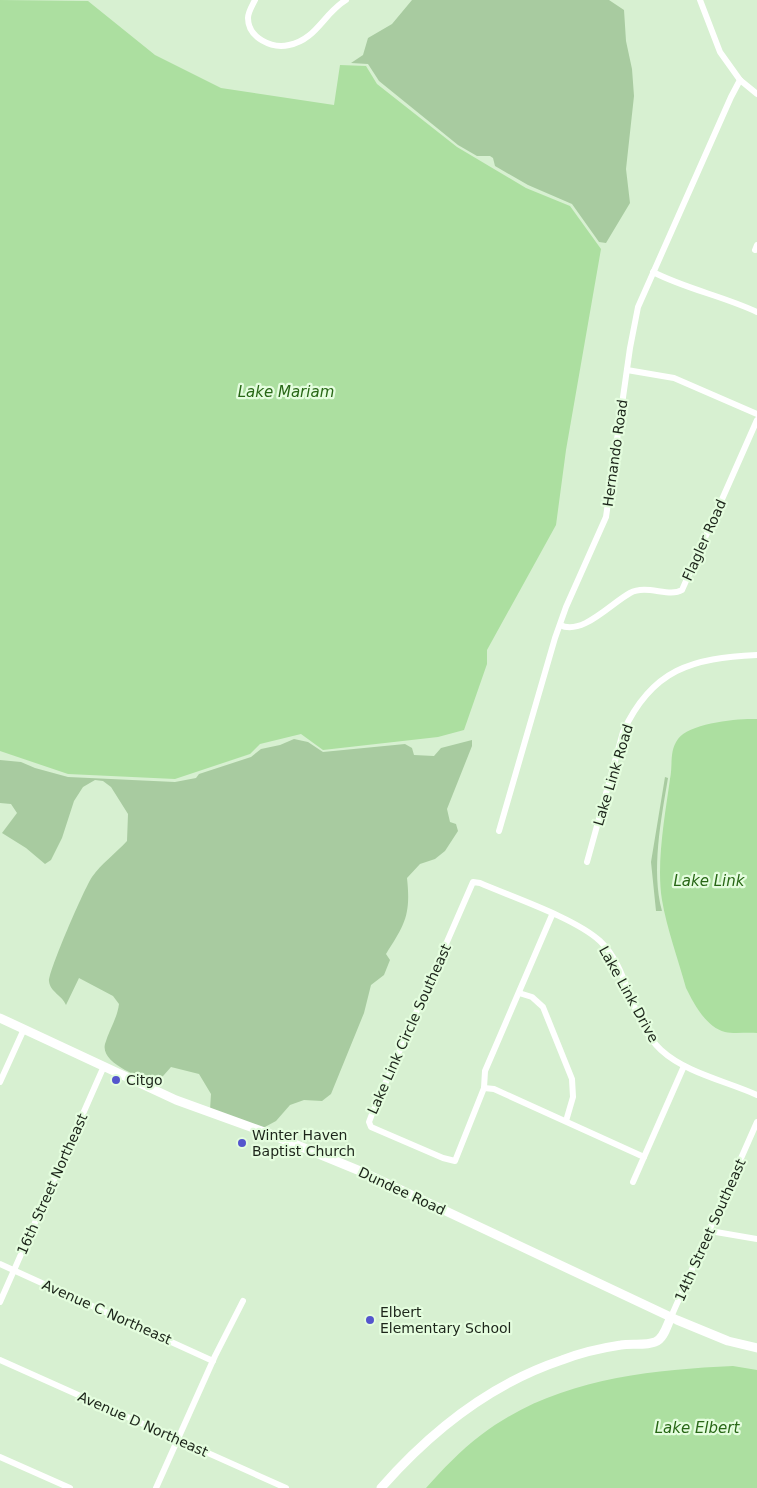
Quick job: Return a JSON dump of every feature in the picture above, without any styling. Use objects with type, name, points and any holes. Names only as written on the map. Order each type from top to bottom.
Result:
[{"type":"main road","name":"Dundee Road","points":[[0,1018],[176,1100],[277,1137],[365,1173],[671,1317],[717,1337],[757,1348]]},
{"type":"main road","name":"14th Street Southeast","points":[[381,1488],[431,1436],[496,1390],[527,1372],[564,1359],[620,1345],[655,1342],[661,1338],[671,1317]]},
{"type":"street","points":[[255,0],[248,19],[253,34],[265,42],[288,45],[304,40],[317,30],[334,7],[346,0]]},
{"type":"street","points":[[700,0],[715,44],[740,80],[757,94]]},
{"type":"street","name":"Hernando Road","points":[[499,831],[560,625],[606,517],[636,316],[653,272],[740,80]]},
{"type":"street","points":[[653,272],[681,286],[721,296],[757,312]]},
{"type":"street","points":[[627,370],[674,378],[757,414]]},
{"type":"street","name":"Flagler Road","points":[[560,625],[566,628],[584,625],[631,592],[654,589],[672,593],[682,590],[757,420]]},
{"type":"street","name":"Lake Link Road","points":[[587,862],[624,732],[632,712],[645,695],[661,680],[696,662],[717,657],[757,655]]},
{"type":"street","name":"Lake Link Drive","points":[[473,882],[480,883],[588,932],[608,950],[651,1037],[660,1049],[684,1066],[757,1095]]},
{"type":"street","name":"Lake Link Circle Southeast","points":[[473,882],[372,1114],[369,1122],[370,1127],[443,1158],[455,1160],[484,1088]]},
{"type":"street","points":[[552,915],[485,1071],[484,1088],[494,1089],[644,1157]]},
{"type":"street","points":[[519,993],[532,997],[543,1007],[572,1079],[573,1097],[566,1121]]},
{"type":"street","points":[[0,1082],[24,1029]]},
{"type":"street","name":"16th Street Northeast","points":[[0,1302],[104,1066]]},
{"type":"street","points":[[633,1182],[684,1066]]},
{"type":"street","name":"14th Street Southeast","points":[[671,1317],[757,1122]]},
{"type":"street","points":[[710,1231],[757,1239]]},
{"type":"street","name":"Avenue C Northeast","points":[[0,1264],[213,1361]]},
{"type":"street","points":[[156,1488],[213,1361],[243,1301]]},
{"type":"street","name":"Avenue D Northeast","points":[[0,1360],[286,1488]]},
{"type":"street","points":[[0,1457],[70,1488]]},
{"type":"shaded area","points":[[412,0],[609,0],[624,10],[626,41],[632,69],[634,96],[626,169],[630,203],[606,243],[599,242],[572,204],[528,185],[495,166],[493,158],[490,156],[477,156],[458,145],[379,81],[368,64],[351,63],[363,55],[368,38],[392,24]]},
{"type":"shaded area","points":[[294,739],[308,742],[323,752],[405,744],[412,748],[414,755],[434,756],[441,748],[472,740],[472,746],[447,809],[450,822],[456,824],[458,831],[445,851],[435,859],[420,864],[407,878],[408,901],[405,919],[386,954],[390,960],[384,975],[371,985],[364,1013],[331,1094],[322,1101],[304,1100],[290,1105],[276,1121],[263,1128],[210,1110],[211,1094],[199,1074],[171,1067],[156,1084],[132,1074],[115,1064],[105,1051],[105,1044],[117,1015],[119,1004],[113,996],[79,978],[66,1005],[52,988],[49,981],[55,962],[88,884],[100,868],[127,841],[128,814],[111,787],[103,781],[95,780],[83,787],[74,801],[62,838],[51,860],[45,864],[26,848],[2,833],[17,813],[11,804],[0,803],[0,760],[21,762],[68,777],[175,782],[196,778],[199,774],[251,757],[261,749],[280,745]]},
{"type":"shaded area","points":[[665,777],[668,778],[657,862],[657,879],[662,911],[656,911],[651,862]]},
{"type":"water","name":"Lake Mariam","points":[[0,0],[88,1],[155,55],[221,88],[334,105],[340,65],[366,66],[377,84],[457,147],[526,188],[570,206],[601,249],[566,450],[556,525],[487,650],[487,664],[464,730],[438,737],[323,750],[301,734],[260,744],[250,754],[175,779],[68,774],[0,751]]},
{"type":"water","name":"Lake Link","points":[[739,719],[757,719],[757,1033],[729,1033],[718,1029],[706,1020],[686,988],[662,900],[660,871],[662,840],[672,753],[678,739],[692,729],[703,725]]},
{"type":"water","name":"Lake Elbert","points":[[733,1366],[757,1370],[757,1488],[426,1488],[452,1460],[481,1435],[509,1416],[538,1402],[569,1390],[601,1381],[667,1371]]},
{"type":"place","name":"Citgo","points":[[116,1080]]},
{"type":"place","name":"Winter Haven Baptist Church","points":[[242,1143]]},
{"type":"place","name":"Elbert Elementary School","points":[[370,1320]]}]
